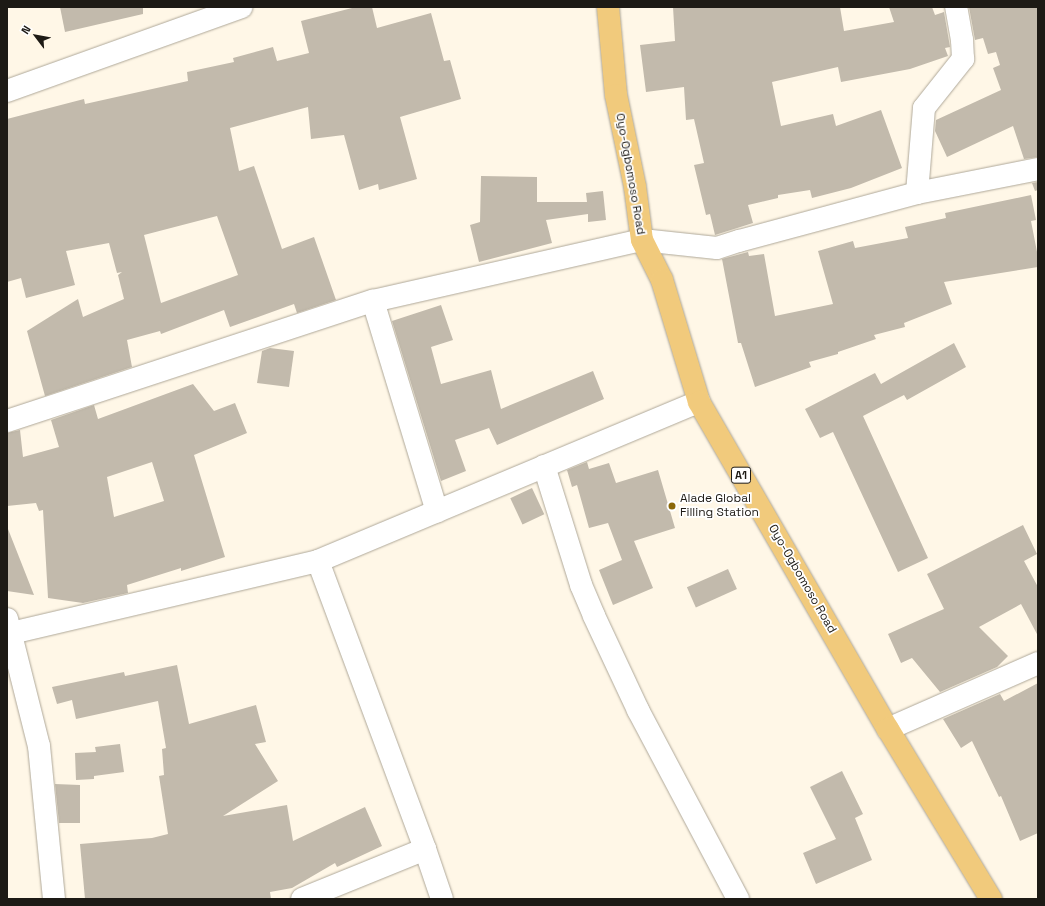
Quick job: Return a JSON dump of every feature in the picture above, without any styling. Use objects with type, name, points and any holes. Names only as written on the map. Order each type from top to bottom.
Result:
[{"type":"highway","name":"Oyo-Ogbomoso Road","points":[[608,7],[616,95],[635,188],[642,240],[662,280],[698,402],[888,729],[991,899]]},
{"type":"street","points":[[7,91],[241,7]]},
{"type":"street","points":[[917,193],[924,108],[963,59],[962,40],[956,7]]},
{"type":"street","points":[[7,422],[373,300],[642,240],[717,248],[917,193],[1038,169]]},
{"type":"street","points":[[373,300],[437,512]]},
{"type":"street","points":[[54,899],[39,746],[8,629],[318,561],[698,402]]},
{"type":"street","points":[[544,466],[581,585],[594,616],[638,710],[738,899]]},
{"type":"street","points":[[318,561],[425,849],[442,899]]},
{"type":"street","points":[[888,729],[1038,663]]},
{"type":"street","points":[[302,899],[425,849]]},
{"type":"building","points":[[60,7],[143,7],[143,14],[65,32]]},
{"type":"building","points":[[356,7],[372,7],[377,28],[431,13],[444,61],[450,60],[461,99],[400,117],[417,179],[379,190],[378,184],[359,190],[344,135],[311,139],[308,107],[230,128],[239,171],[254,166],[282,249],[314,237],[336,300],[297,313],[294,304],[230,327],[224,310],[161,334],[160,331],[127,340],[132,367],[45,396],[27,331],[78,299],[83,317],[124,299],[118,275],[122,272],[117,273],[109,243],[66,251],[75,285],[26,298],[21,278],[7,282],[7,119],[84,99],[85,104],[188,81],[187,72],[234,62],[233,58],[273,47],[277,61],[309,53],[301,21]],"holes":[[[217,216],[238,275],[161,303],[144,235]]]},
{"type":"building","points":[[673,7],[840,7],[844,31],[894,22],[889,7],[932,7],[935,15],[944,12],[950,47],[945,48],[948,56],[910,69],[841,82],[838,67],[772,82],[781,126],[833,114],[836,126],[881,110],[902,168],[851,188],[812,198],[810,190],[778,195],[778,198],[748,205],[753,223],[715,235],[710,214],[706,215],[694,165],[704,163],[694,119],[686,120],[684,87],[646,92],[640,45],[675,41]]},
{"type":"building","points":[[969,7],[1038,7],[1038,157],[1024,159],[1013,126],[947,157],[935,131],[936,120],[1001,90],[993,68],[1000,65],[996,52],[988,54],[983,38],[975,40]]},
{"type":"building","points":[[481,176],[537,177],[537,202],[587,202],[586,193],[603,191],[606,220],[588,222],[588,214],[546,220],[552,243],[479,262],[470,225],[480,222]]},
{"type":"building","points":[[1038,182],[1038,190],[1035,191],[1032,183]]},
{"type":"building","points":[[1031,195],[1036,220],[1031,221],[1038,257],[1038,267],[944,282],[952,304],[904,323],[905,327],[874,335],[876,339],[838,352],[838,354],[809,362],[811,367],[755,387],[741,343],[738,343],[722,259],[748,252],[749,256],[764,254],[775,316],[833,304],[818,251],[853,241],[855,248],[908,238],[905,227],[946,218],[945,213]]},
{"type":"building","points":[[441,305],[453,340],[431,347],[441,384],[491,370],[501,409],[593,371],[604,399],[497,445],[489,428],[455,440],[466,471],[441,481],[392,321]]},
{"type":"building","points":[[954,343],[966,367],[907,400],[904,395],[863,416],[928,558],[898,572],[833,432],[820,438],[805,409],[875,373],[881,384]]},
{"type":"building","points":[[270,348],[294,351],[289,387],[257,383],[262,351]]},
{"type":"building","points":[[193,384],[214,411],[235,403],[247,433],[194,455],[225,557],[181,571],[181,568],[127,585],[128,593],[83,603],[48,598],[43,510],[39,511],[36,503],[7,506],[7,433],[20,430],[23,457],[59,447],[51,420],[94,405],[98,419]],"holes":[[[152,462],[164,501],[114,517],[107,477]]]},
{"type":"building","points":[[587,462],[589,469],[609,463],[616,483],[658,470],[675,528],[634,541],[653,588],[613,605],[599,570],[622,560],[608,523],[589,528],[577,485],[572,487],[567,470]]},
{"type":"building","points":[[532,488],[544,514],[523,524],[510,498]]},
{"type":"building","points":[[1023,525],[1037,554],[1024,561],[1038,587],[1038,636],[1021,604],[979,627],[1008,656],[997,667],[940,692],[912,658],[901,663],[888,634],[944,609],[927,574]]},
{"type":"building","points":[[8,529],[34,595],[7,591]]},
{"type":"building","points":[[728,569],[737,589],[696,607],[687,587]]},
{"type":"building","points":[[177,665],[189,724],[256,705],[266,742],[255,744],[278,781],[223,816],[287,805],[293,841],[365,807],[382,846],[337,867],[335,863],[292,888],[270,892],[271,899],[85,899],[80,844],[152,838],[168,834],[159,776],[164,775],[162,749],[166,748],[158,701],[76,719],[72,700],[57,704],[52,687],[124,672],[125,676]]},
{"type":"building","points":[[1038,683],[1038,833],[1020,841],[1001,796],[999,797],[972,741],[961,748],[943,719],[1000,694],[1004,701]]},
{"type":"building","points":[[120,744],[124,772],[94,776],[94,779],[76,780],[75,753],[96,752],[95,747]]},
{"type":"building","points":[[842,771],[863,814],[855,818],[872,860],[816,884],[803,853],[836,839],[810,787]]},
{"type":"building","points":[[55,784],[80,785],[80,823],[59,823]]},
{"type":"place","name":"Alade Global Filling Station","points":[[672,506]]}]
